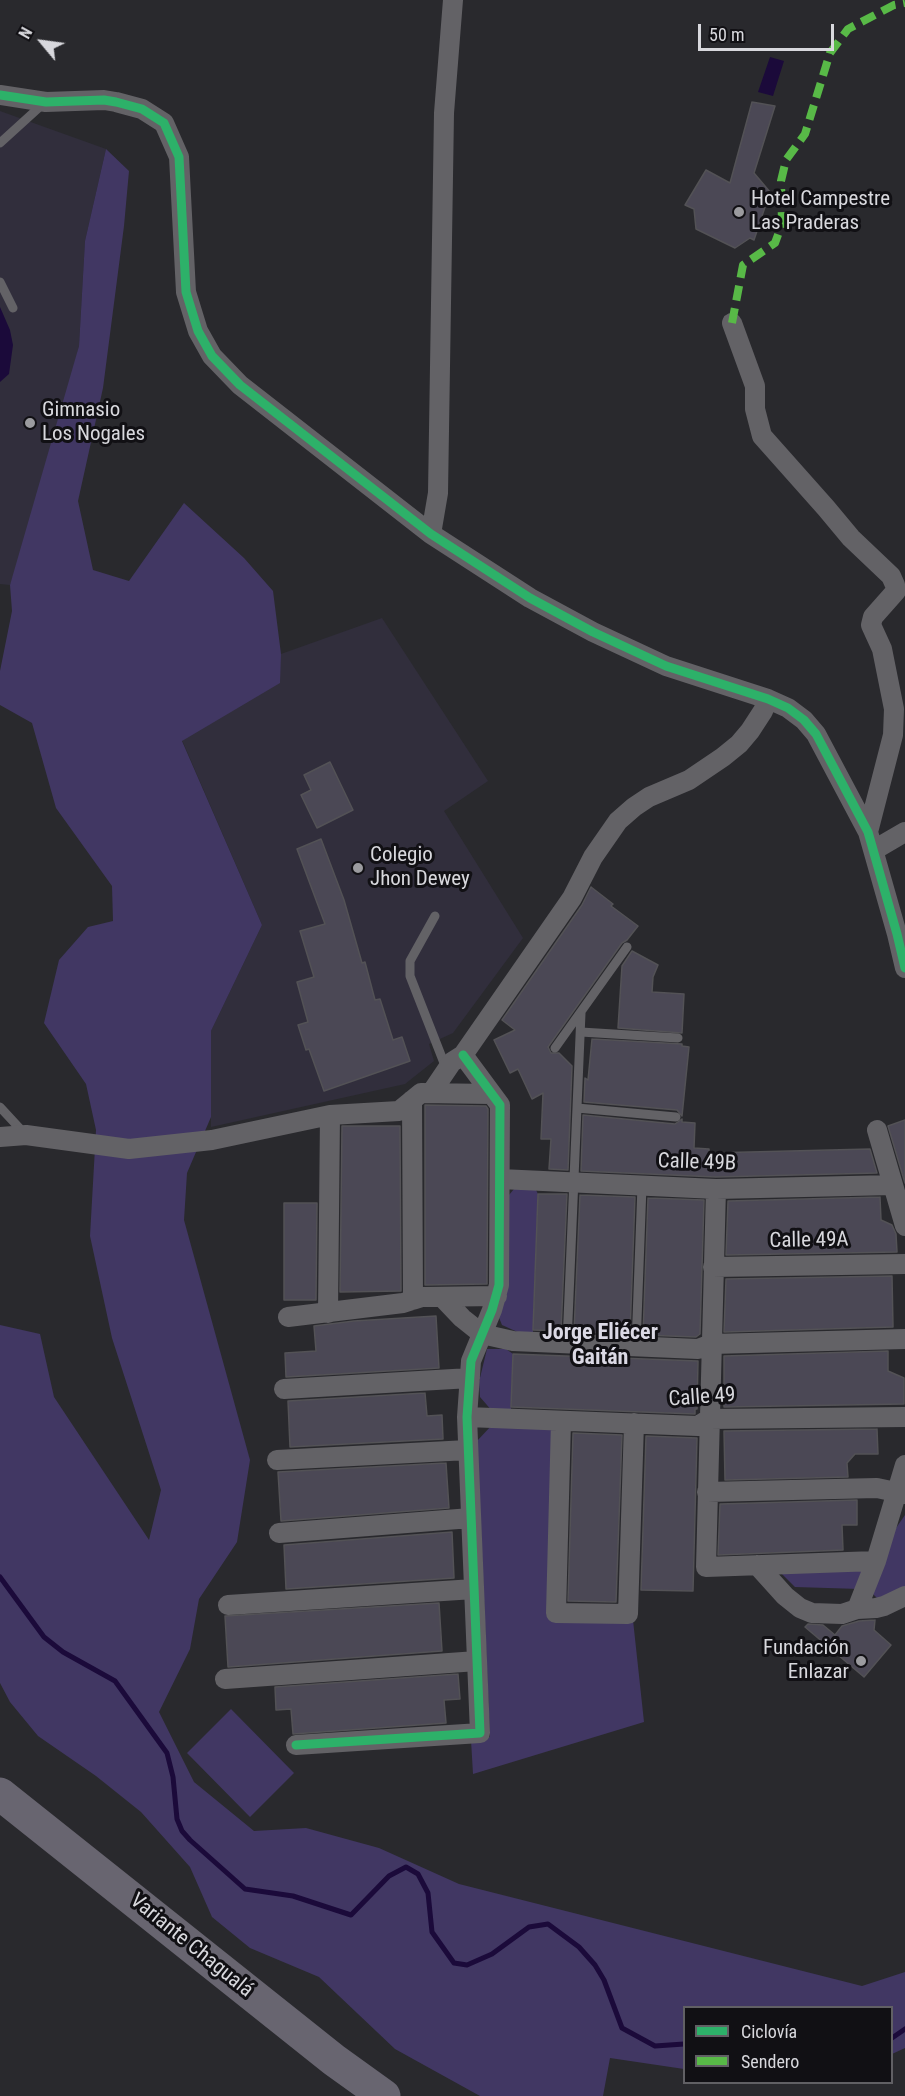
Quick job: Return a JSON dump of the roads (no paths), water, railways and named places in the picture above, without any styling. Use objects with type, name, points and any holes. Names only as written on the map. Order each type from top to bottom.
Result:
[{"type":"highway","name":"Variante Chagualá","points":[[0,1794],[324,2053],[384,2096]]},
{"type":"street","points":[[431,534],[438,493],[444,113],[453,0]]},
{"type":"street","points":[[0,96],[46,102],[104,100],[142,109],[164,123],[179,157],[186,291],[198,331],[212,356],[240,386],[431,534],[530,598],[593,632],[666,666],[768,699],[788,708],[804,720],[816,734],[871,841],[905,968]]},
{"type":"street","points":[[732,323],[755,386],[755,410],[762,436],[851,538],[891,576],[905,596]]},
{"type":"street","points":[[871,841],[899,731],[889,675],[882,649],[871,625],[873,617],[896,591],[896,585],[891,576]]},
{"type":"street","points":[[431,1093],[453,1062],[462,1055],[572,898],[593,857],[618,821],[649,797],[689,780],[739,744],[763,711],[768,699]]},
{"type":"street","points":[[871,841],[905,832]]},
{"type":"street","points":[[296,1745],[480,1733],[466,1417],[471,1361],[499,1285],[500,1105],[462,1055]]},
{"type":"street","points":[[0,1137],[26,1135],[129,1149],[212,1140],[330,1115],[399,1111],[421,1093],[491,1094]]},
{"type":"street","points":[[412,1100],[412,1300]]},
{"type":"street","points":[[328,1313],[330,1115]]},
{"type":"street","points":[[877,1130],[905,1226]]},
{"type":"street","name":"Calle 49B","points":[[500,1179],[716,1189],[893,1185]]},
{"type":"street","points":[[716,1189],[706,1567],[876,1562]]},
{"type":"street","name":"Calle 49A","points":[[714,1267],[905,1264]]},
{"type":"street","points":[[288,1317],[403,1303],[422,1297],[496,1296]]},
{"type":"street","points":[[442,1297],[462,1318],[482,1334],[513,1341],[698,1349],[711,1344],[905,1339]]},
{"type":"street","points":[[284,1389],[470,1378]]},
{"type":"street","name":"Calle 49","points":[[466,1417],[698,1426],[709,1419],[905,1417]]},
{"type":"street","points":[[561,1421],[556,1613],[628,1614],[634,1423]]},
{"type":"street","points":[[277,1460],[468,1450]]},
{"type":"street","points":[[857,1609],[901,1493],[905,1466]]},
{"type":"street","points":[[708,1492],[877,1488],[901,1493]]},
{"type":"street","points":[[279,1533],[471,1518]]},
{"type":"street","points":[[757,1565],[785,1596],[800,1608],[812,1613],[842,1614],[857,1609],[884,1606],[905,1596]]},
{"type":"street","points":[[228,1605],[474,1589]]},
{"type":"street","points":[[225,1679],[477,1661]]},
{"type":"lane","points":[[0,143],[46,102]]},
{"type":"lane","points":[[0,282],[13,308]]},
{"type":"lane","points":[[435,916],[410,961],[410,976],[447,1070]]},
{"type":"lane","points":[[555,1048],[627,947]]},
{"type":"lane","points":[[567,1343],[582,1013]]},
{"type":"lane","points":[[581,1032],[678,1038]]},
{"type":"lane","points":[[0,1107],[26,1135]]},
{"type":"lane","points":[[578,1108],[676,1117]]},
{"type":"lane","points":[[636,1346],[642,1186]]},
{"type":"waterway","points":[[0,1577],[44,1637],[63,1652],[115,1681],[167,1753],[173,1777],[177,1819],[182,1831],[245,1889],[293,1896],[351,1915],[389,1876],[406,1867],[418,1874],[428,1893],[432,1932],[454,1963],[467,1965],[492,1954],[529,1927],[548,1924],[579,1947],[595,1965],[604,1980],[622,2028],[655,2046],[683,2044]]},
{"type":"waterway","points":[[893,2037],[905,2029]]},
{"type":"place","name":"Hotel Campestre Las Praderas","points":[[739,212]]},
{"type":"place","name":"Gimnasio Los Nogales","points":[[30,423]]},
{"type":"place","name":"Colegio Jhon Dewey","points":[[358,868]]},
{"type":"place","name":"Fundación Enlazar","points":[[861,1661]]},
{"type":"district","name":"Jorge Eliécer Gaitán","points":[[600,1346]]}]
